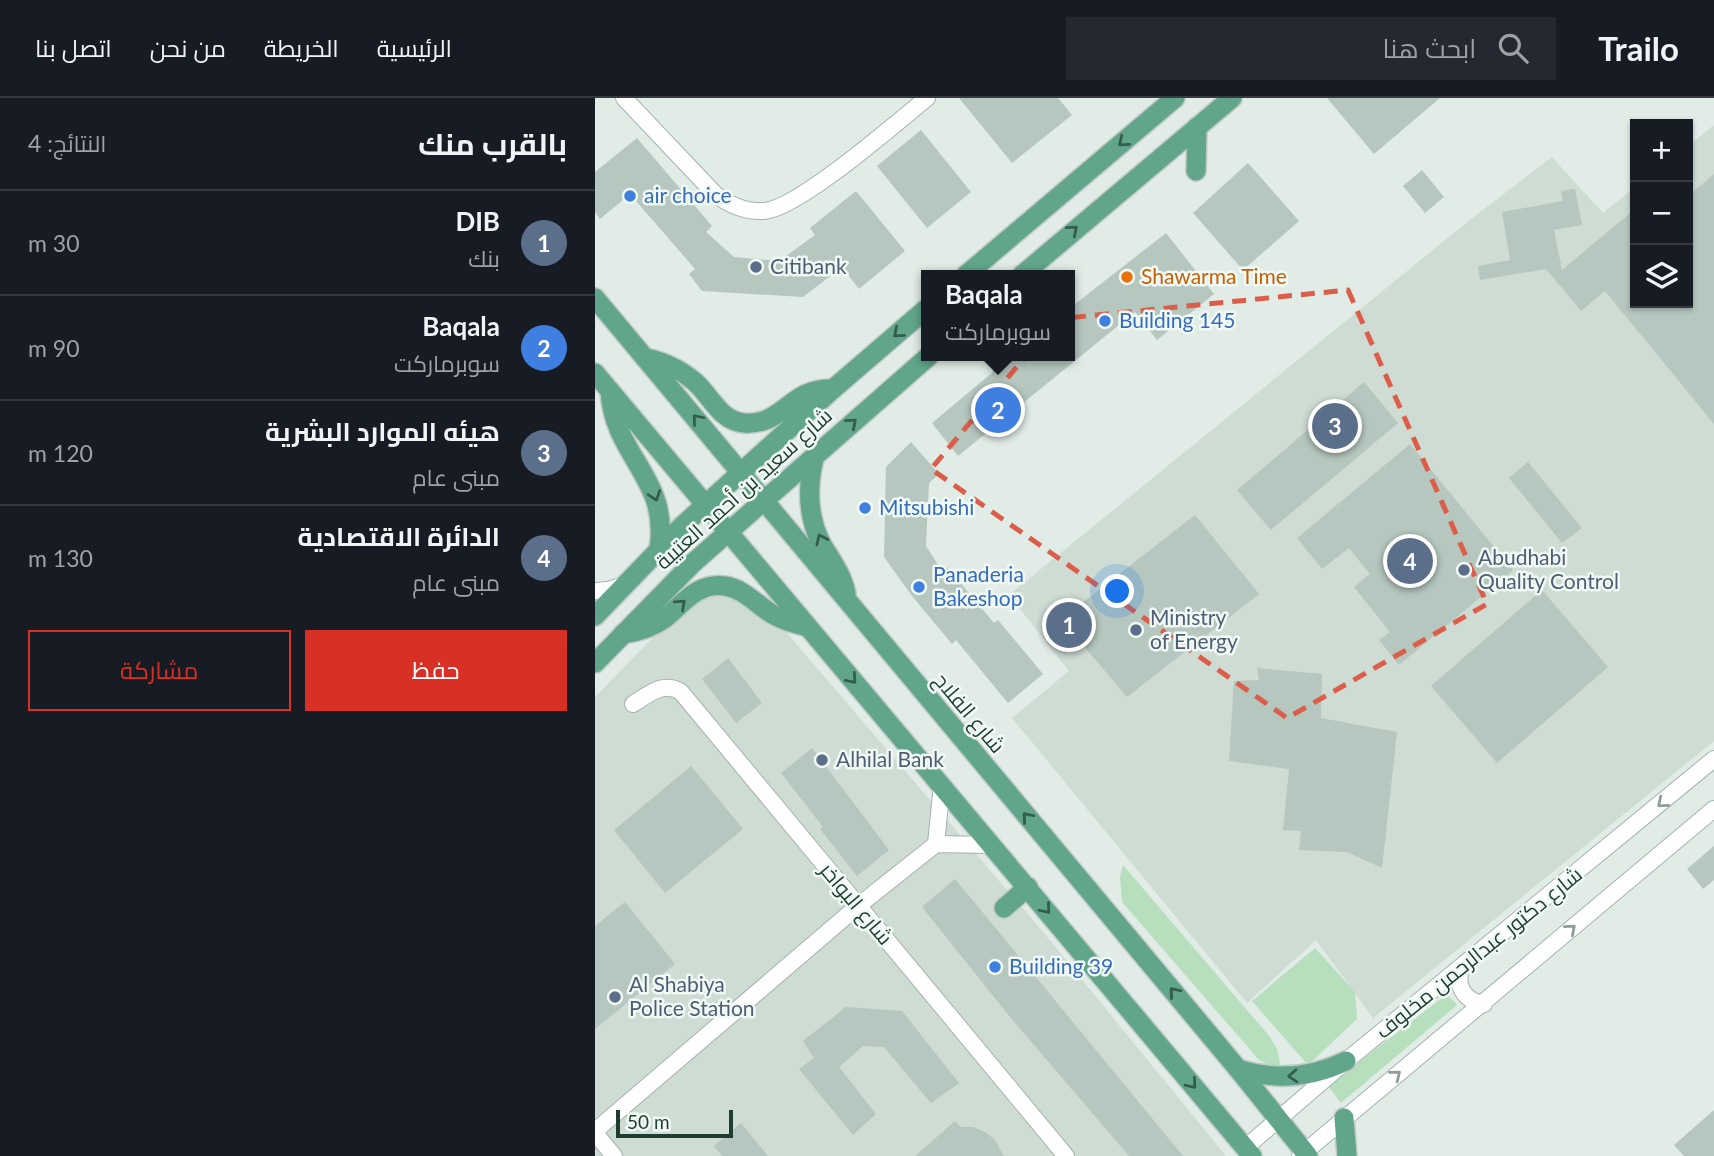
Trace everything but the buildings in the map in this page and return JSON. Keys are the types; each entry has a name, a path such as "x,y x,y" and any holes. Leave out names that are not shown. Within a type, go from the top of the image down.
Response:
{"main road":[{"path":"972,270 1175,98"},
{"path":"1028,270 1232,98"},
{"path":"1196,171 1197,127"},
{"name":"شارع الفلاح","path":"595,298 1280,1119 1304,1155"},
{"name":"شارع سعيد بن أحمد العتيبة","path":"595,617 659,549 740,472 921,313"},
{"path":"646,358 678,370 697,384 724,415 742,423 772,418 807,392 833,389"},
{"name":"شارع سعيد بن أحمد العتيبة","path":"595,663 693,563 923,361"},
{"path":"595,373 1248,1152"},
{"path":"610,390 619,433 649,481 657,501 661,524 659,549"},
{"path":"815,455 809,488 811,514 821,542 840,574 847,601"},
{"path":"622,634 649,628 692,594 718,586 734,588 771,613 808,627"},
{"path":"1004,908 1028,887"},
{"path":"1238,1069 1289,1077 1319,1072 1346,1061"},
{"path":"1343,1118 1347,1156"}],"street":[{"path":"624,98 725,202 743,210 766,211 789,204 814,188 927,98"},
{"path":"595,591 625,585"},
{"name":"شارع البواخر","path":"633,704 662,687 675,688 681,692 1066,1156"},
{"name":"شارع دكتور عبدالرحمن مخلوف","path":"1248,1152 1280,1119 1346,1061 1714,760"},
{"path":"936,844 942,784"},
{"name":"شارع دكتور عبدالرحمن مخلوف","path":"1304,1155 1343,1118 1484,1004 1622,884 1714,809"},
{"path":"614,1156 595,1132 858,906 936,844 993,845"},
{"path":"1465,963 1459,976 1461,989 1469,1000 1484,1004"}],"highlighted area":[{"path":"1348,290 1487,604 1287,718 931,469 1057,319"}],"shaded area":[{"path":"1714,125 1714,741 1373,1018 1316,940 1247,1003 1012,718 1069,671 1009,595 1471,219 1552,157 1603,213 1630,191 1630,308 1693,308 1693,142"},
{"path":"706,595 728,595 763,605 1044,933 1226,1156 595,1156 595,697 667,623"}],"green space":[{"path":"1123,865 1270,1037 1277,1049 1281,1068 1259,1060 1122,902 1120,877"},
{"path":"1315,948 1355,992 1357,1019 1308,1065 1252,1001"},
{"path":"1447,994 1457,1005 1341,1103 1328,1086"}],"place":[{"name":"air choice","path":"630,196"},
{"name":"Citibank","path":"756,267"},
{"name":"Shawarma Time","path":"1127,277"},
{"name":"Building 145","path":"1105,321"},
{"name":"Baqala","path":"998,410"},
{"name":"هيئه الموارد البشرية","path":"1335,426"},
{"name":"Mitsubishi","path":"865,508"},
{"name":"الدائرة الاقتصادية","path":"1410,561"},
{"name":"Abudhabi Quality Control","path":"1464,570"},
{"name":"Panaderia Bakeshop","path":"919,587"},
{"name":"DIB","path":"1069,625"},
{"name":"Ministry of Energy","path":"1136,630"},
{"name":"Alhilal Bank","path":"822,760"},
{"name":"Building 39","path":"995,967"},
{"name":"Al Shabiya Police Station","path":"615,997"}]}
